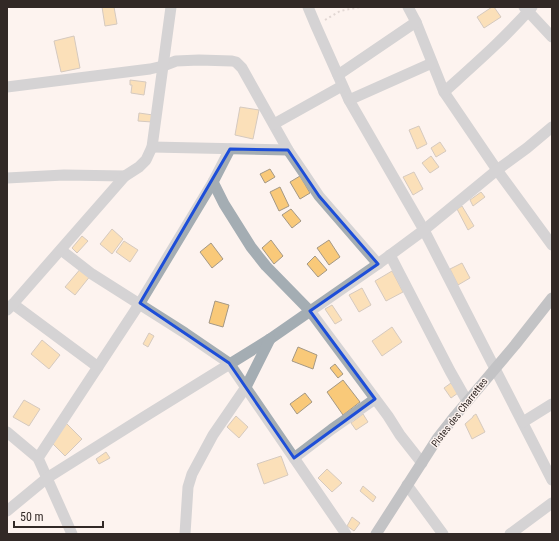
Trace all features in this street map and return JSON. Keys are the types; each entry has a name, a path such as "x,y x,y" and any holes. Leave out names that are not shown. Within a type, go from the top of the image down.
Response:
{"main road":[{"name":"Pistes des Charrettes","path":"376,534 438,439 467,401 515,345 552,298"}],"street":[{"path":"98,367 10,307 125,176 139,167 146,160 152,147 171,7"},
{"path":"308,7 349,100 424,230 552,480"},
{"path":"408,7 416,22 444,92 497,170 552,245"},
{"path":"444,92 490,50 528,8 552,37"},
{"path":"338,75 416,22"},
{"path":"7,88 150,69 176,61 226,60 236,62 242,68 288,150 319,196 378,264"},
{"path":"349,100 432,63"},
{"path":"274,124 342,86"},
{"path":"7,511 47,478 270,338 378,264 424,230 552,127"},
{"path":"152,147 288,150"},
{"path":"38,458 140,303 213,182 230,149"},
{"path":"7,178 64,175 125,176"},
{"path":"213,182 224,204 251,247 266,266 310,311 422,463"},
{"path":"61,250 92,274 185,332 229,363 346,534"},
{"path":"390,255 467,401"},
{"path":"185,534 188,487 192,474 213,435 246,387 270,338"},
{"path":"294,458 375,399"},
{"path":"523,422 552,404"},
{"path":"7,432 38,458 72,534"},
{"path":"407,485 443,534"},
{"path":"510,534 552,503"}],"path":[{"path":"316,26 340,11 360,7"}],"highlighted area":[{"path":"230,149 288,150 319,196 378,264 310,311 375,399 294,458 229,363 140,303"}],"building":[{"path":"102,7 114,7 117,24 105,26"},
{"path":"494,7 501,17 484,28 477,17"},
{"path":"74,36 80,68 61,72 54,41"},
{"path":"130,80 146,82 144,95 131,93 132,85 130,85"},
{"path":"240,107 259,110 253,139 235,135"},
{"path":"139,113 153,115 152,122 138,121"},
{"path":"419,126 427,144 417,149 409,130"},
{"path":"440,142 446,151 436,157 431,148"},
{"path":"431,156 439,167 430,173 422,163"},
{"path":"270,169 275,177 265,183 260,174"},
{"path":"414,172 423,189 413,195 403,177"},
{"path":"300,176 310,193 300,199 290,182"},
{"path":"280,187 289,206 279,211 270,192"},
{"path":"481,192 485,197 473,206 470,200"},
{"path":"462,206 474,226 468,230 457,209"},
{"path":"291,209 301,221 292,228 282,215"},
{"path":"112,229 123,239 112,254 100,244"},
{"path":"82,236 88,241 77,253 72,248"},
{"path":"271,240 283,256 274,264 262,248"},
{"path":"329,240 340,257 329,265 317,248"},
{"path":"124,241 138,250 130,262 116,252"},
{"path":"211,243 223,259 212,268 200,252"},
{"path":"315,256 327,270 318,277 307,264"},
{"path":"462,263 470,278 458,285 450,269"},
{"path":"82,267 91,275 75,295 65,287"},
{"path":"392,271 403,292 386,301 375,281"},
{"path":"362,288 371,305 359,312 349,295"},
{"path":"215,301 229,305 223,327 209,323"},
{"path":"332,305 342,320 335,324 325,309"},
{"path":"392,327 402,342 382,356 372,341"},
{"path":"149,333 154,336 148,347 143,344"},
{"path":"42,340 60,355 49,369 31,354"},
{"path":"298,347 317,355 313,369 292,361"},
{"path":"335,364 343,374 338,378 330,368"},
{"path":"343,380 360,402 343,415 327,392"},
{"path":"451,383 458,393 451,398 444,388"},
{"path":"305,393 312,402 297,414 290,404"},
{"path":"24,400 40,409 29,426 13,417"},
{"path":"363,414 368,422 356,430 351,423"},
{"path":"476,414 485,432 472,439 465,424"},
{"path":"236,416 248,427 239,438 227,427"},
{"path":"66,423 82,439 65,456 51,442"},
{"path":"106,452 110,458 99,464 96,459"},
{"path":"281,456 288,475 264,484 257,464"},
{"path":"327,469 342,483 332,492 318,478"},
{"path":"363,486 376,497 373,502 360,491"},
{"path":"352,517 360,523 354,531 347,526"}]}
